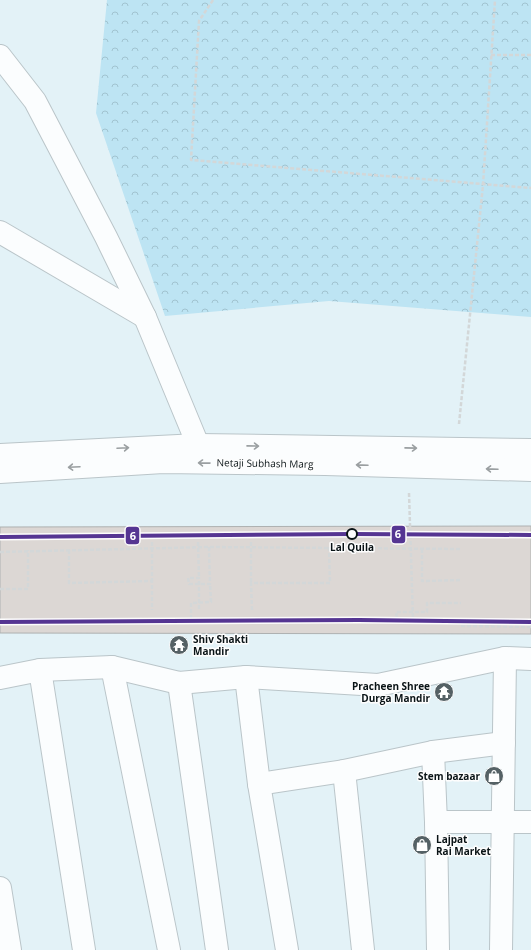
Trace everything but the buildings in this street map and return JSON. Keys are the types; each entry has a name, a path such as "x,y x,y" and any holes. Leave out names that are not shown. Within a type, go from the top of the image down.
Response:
{"street":[{"path":"0,56 35,100 106,237 145,317 198,445"},
{"path":"0,232 145,317"},
{"name":"Netaji Subhash Marg","path":"0,455 198,445 531,450"},
{"name":"Netaji Subhash Marg","path":"0,472 163,462 325,464 531,470"},
{"path":"501,950 505,658"},
{"path":"0,678 40,670 112,667 179,683 246,677 378,685 505,658 531,659"},
{"path":"112,667 169,950"},
{"path":"40,670 84,950"},
{"path":"246,677 259,784 287,950"},
{"path":"179,683 217,950"},
{"path":"259,784 344,771 433,752 504,743"},
{"path":"433,752 436,822 438,950"},
{"path":"344,771 363,950"},
{"path":"436,822 531,822"},
{"path":"0,888 10,950"}],"path":[{"path":"213,0 199,21 191,160 531,188"},
{"path":"457,449 483,185 495,0"},
{"path":"491,55 531,55"},
{"path":"408,466 412,612 413,619 396,619 396,612 404,612 412,612 427,612 427,603 461,603"},
{"path":"152,542 152,610"},
{"path":"198,542 199,610"},
{"path":"251,542 252,610"},
{"path":"191,618 191,603 211,602 209,548"},
{"path":"0,552 28,550 209,548 461,549"},
{"path":"251,583 330,583 329,548"},
{"path":"422,549 422,581 461,580"},
{"path":"0,589 28,589 28,550"},
{"path":"69,550 69,583 152,581"},
{"path":"199,578 188,578 189,584 210,584"},
{"path":"461,626 531,627"}],"green space":[{"path":"107,0 531,0 531,317 329,301 165,316 96,113"}],"transit line":[{"name":"6","path":"0,537 353,534 531,535"},
{"name":"6","path":"0,622 359,620 531,622"}],"place":[{"name":"Lal Quila","path":"352,534"},
{"name":"Shiv Shakti Mandir","path":"179,645"},
{"name":"Pracheen Shree Durga Mandir","path":"444,692"},
{"name":"Stem bazaar","path":"494,776"},
{"name":"Lajpat Rai Market","path":"422,845"}]}
